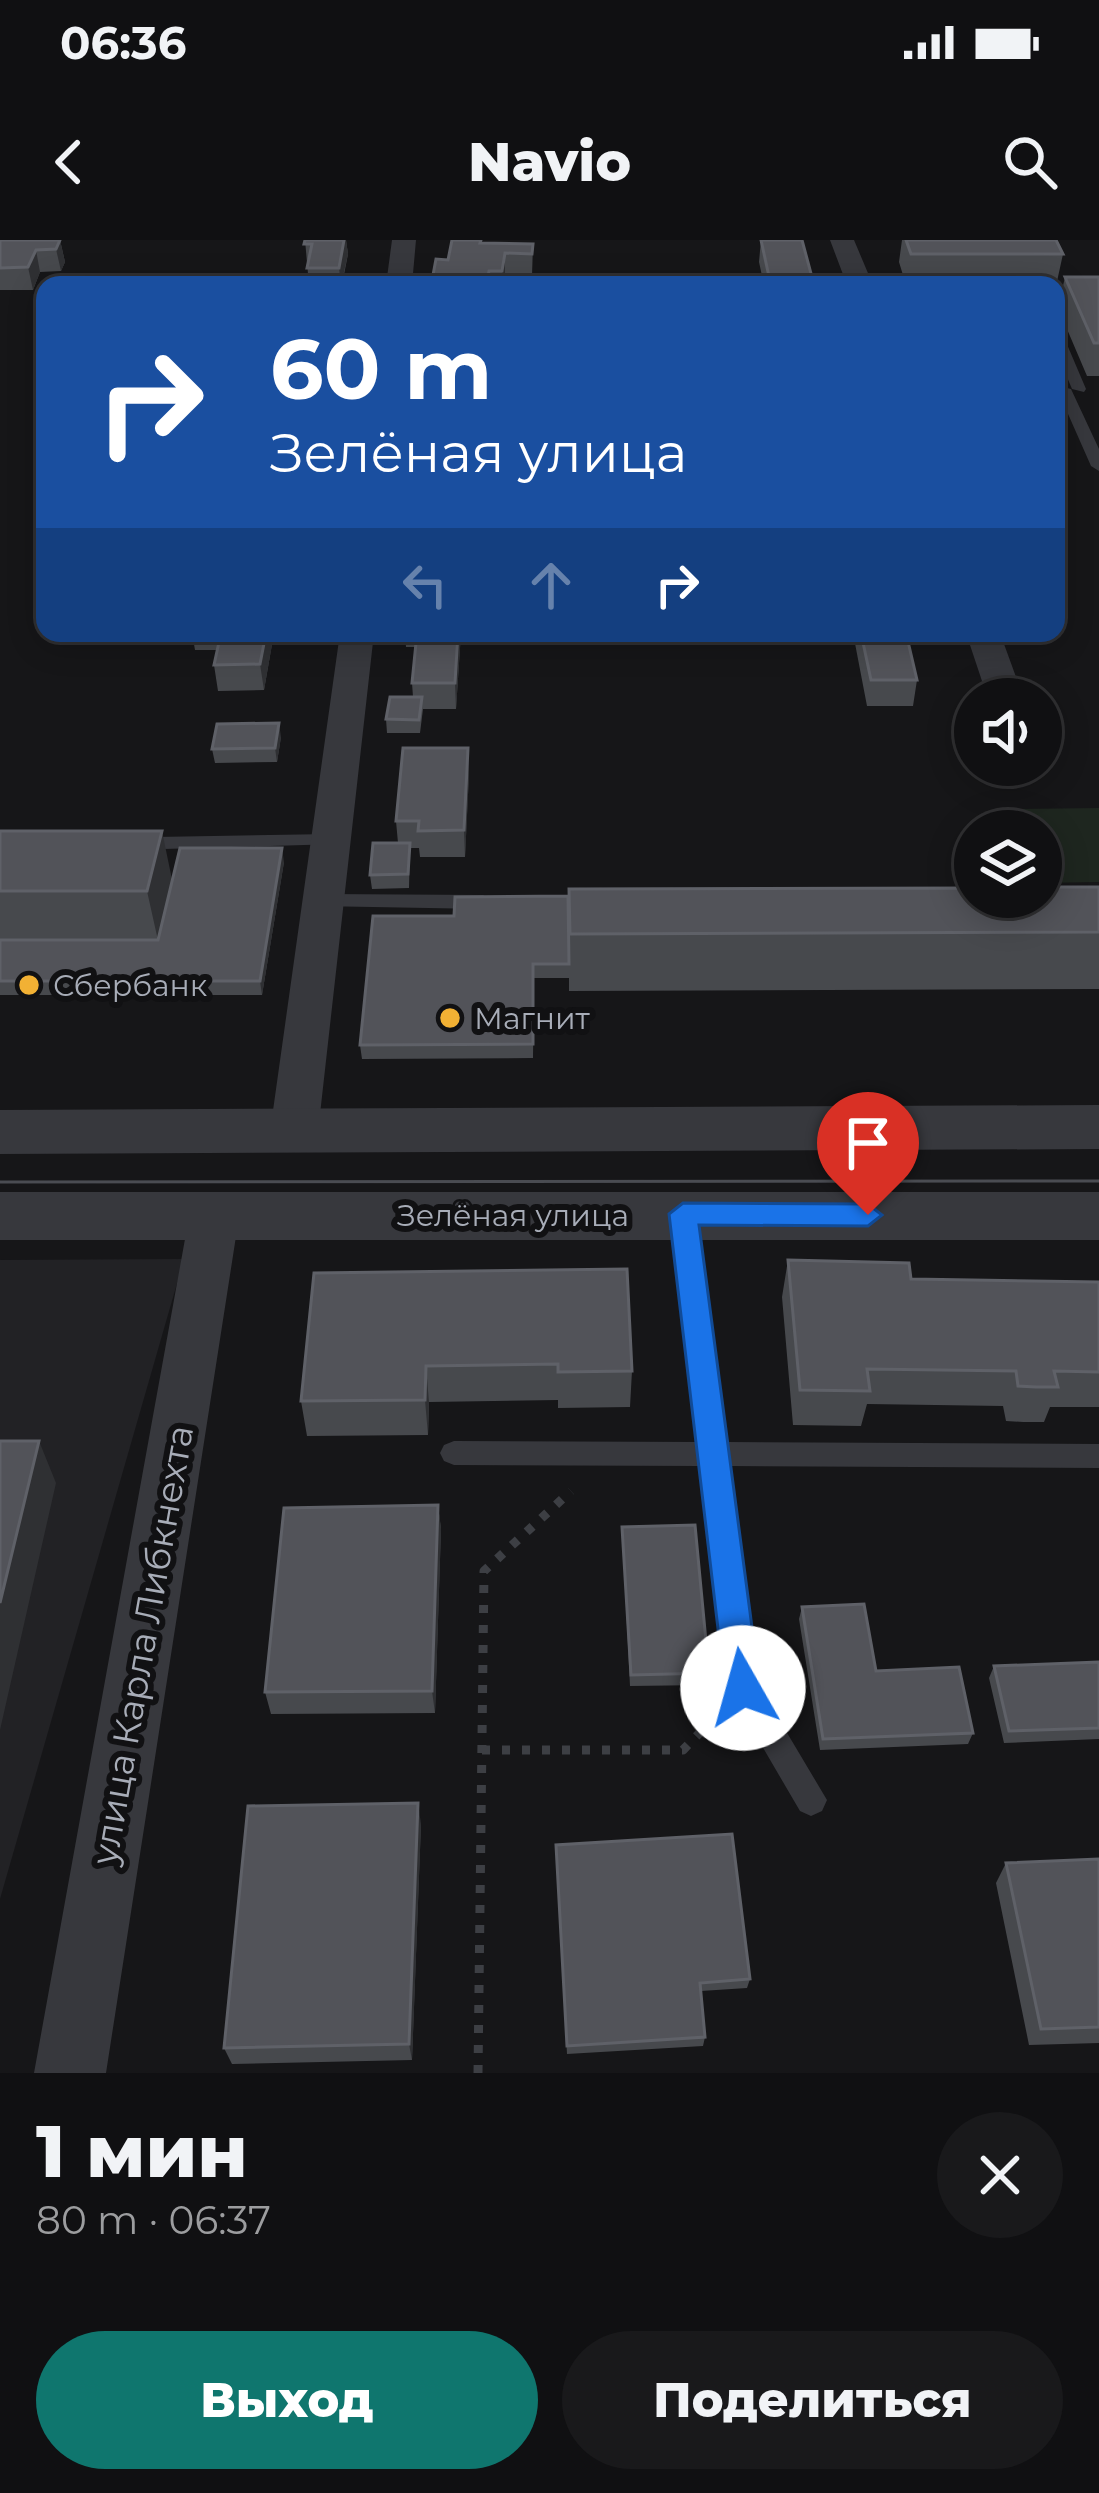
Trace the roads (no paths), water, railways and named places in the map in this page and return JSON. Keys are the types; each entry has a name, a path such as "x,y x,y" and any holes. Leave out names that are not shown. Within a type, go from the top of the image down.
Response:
{"street":[{"path":"400,276 404,240"},
{"path":"842,240 856,276"},
{"path":"294,1132 356,642"},
{"path":"985,642 998,678"},
{"path":"0,1132 1099,1127"},
{"name":"Зелёная улица","path":"0,1216 1099,1216"},
{"name":"улица Карла Либкнехта","path":"70,2073 214,1217"}],"lane":[{"path":"1099,389 1066,389 1099,466"},
{"path":"109,855 152,855 155,843 332,840"},
{"path":"324,901 503,902"},
{"path":"683,1214 743,1688 811,1800"},
{"path":"454,1453 1099,1456"}],"tram line":[{"path":"0,1182 1099,1181"}],"place":[{"name":"Сбербанк","path":"29,985"},
{"name":"Магнит","path":"450,1018"}]}
